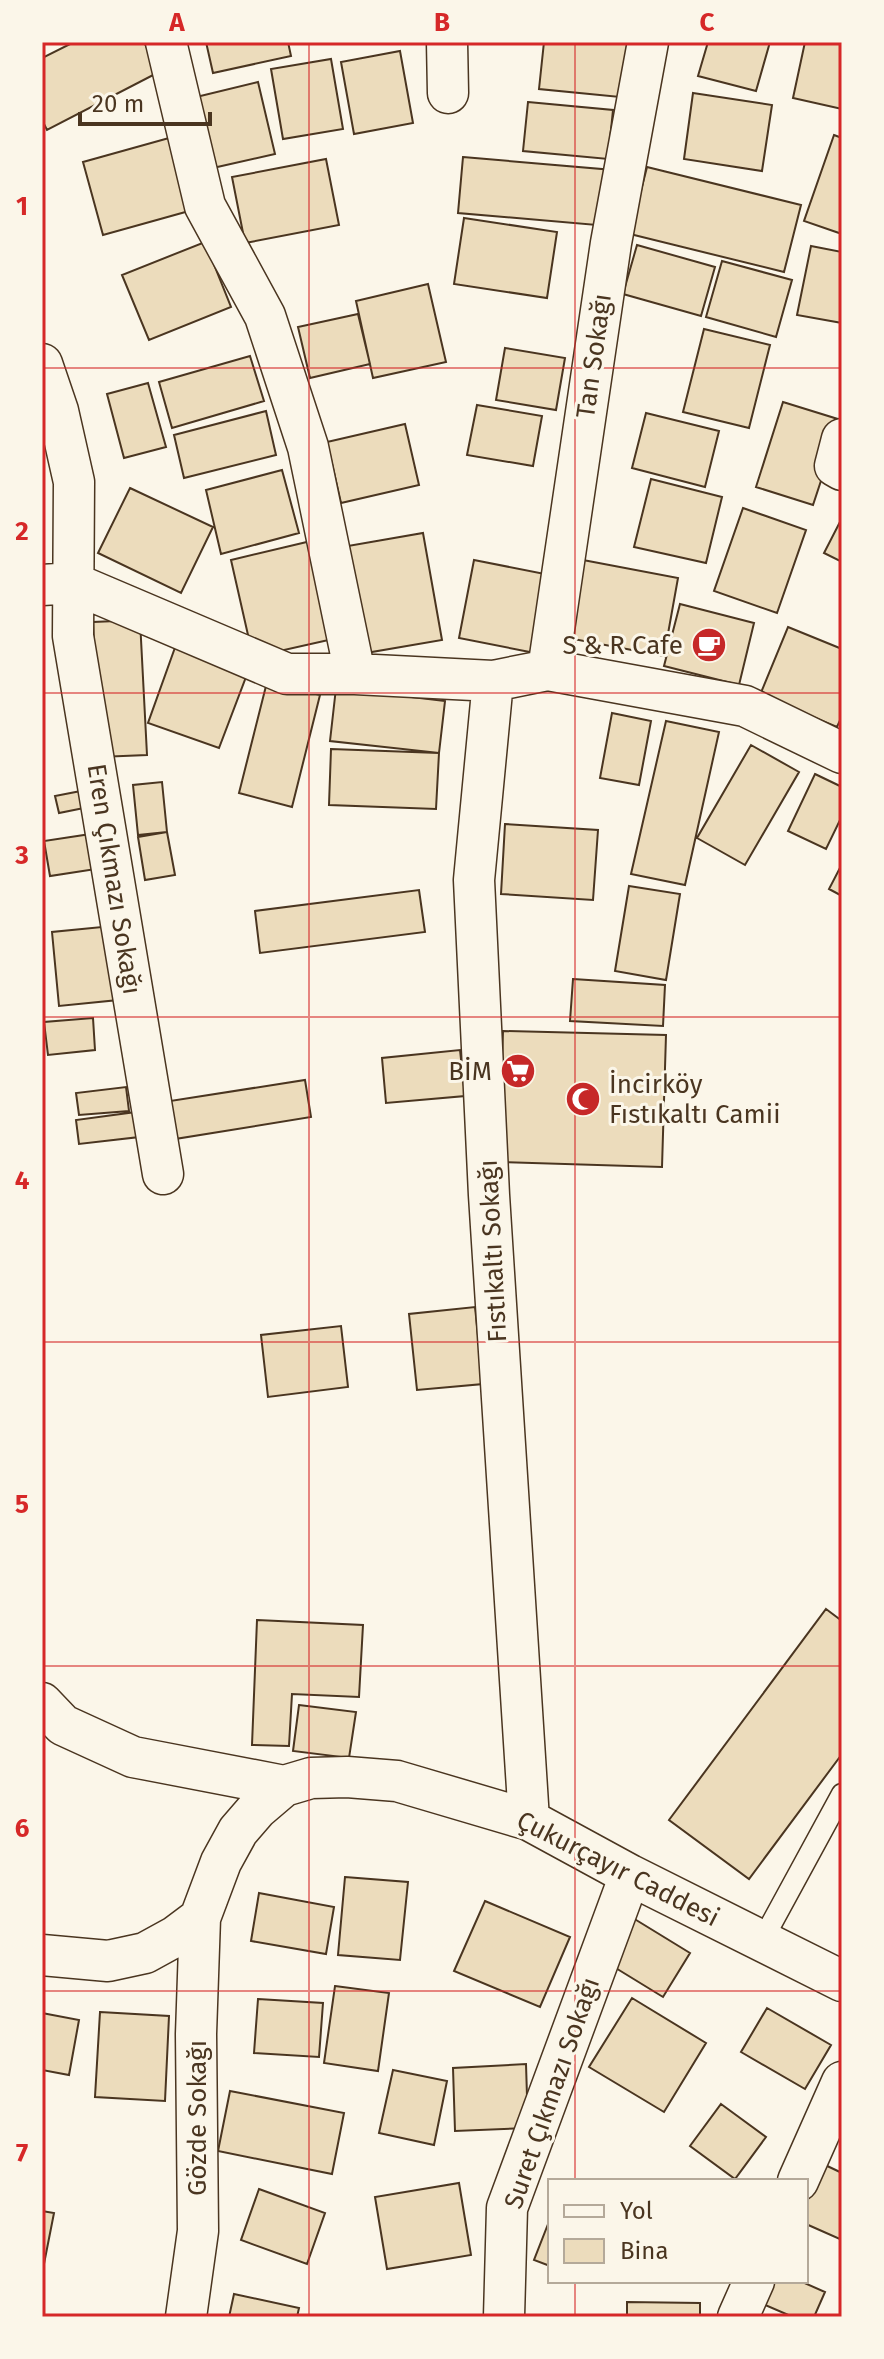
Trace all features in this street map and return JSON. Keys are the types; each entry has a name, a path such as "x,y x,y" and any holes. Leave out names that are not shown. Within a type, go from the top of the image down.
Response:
{"street":[{"path":"166,42 205,206 265,316 308,447 355,674"},
{"path":"447,42 448,93"},
{"name":"Tan Sokağı","path":"548,670 611,243 648,42"},
{"name":"Eren Çıkmazı Sokağı","path":"42,364 58,411 74,482 57,584 73,636 163,1174"},
{"path":"57,584 287,674 493,681 548,670 745,706 842,753"},
{"name":"Fıstıkaltı Sokağı","path":"493,681 474,880 489,1195 529,1820"},
{"path":"42,1703 63,1725 133,1757 284,1786"},
{"name":"Çukurçayır Caddesi","path":"284,1786 311,1778 397,1781 529,1820 630,1875 842,1981"},
{"path":"42,1955 108,1961 145,1953 176,1936 200,1918 221,1862 238,1831 257,1809 284,1786"},
{"name":"Suret Çıkmazı Sokağı","path":"504,2317 507,2208 630,1875"},
{"name":"Gözde Sokağı","path":"186,2317 198,2231 196,2034 200,1918"},
{"path":"799,2179 842,2082"},
{"path":"738,2317 753,2283"}],"lane":[{"path":"762,1941 842,1794"}],"building":[{"path":"74,42 144,42 159,72 47,130 42,120 42,58"},
{"path":"206,42 288,42 291,56 213,73"},
{"path":"544,42 636,42 630,98 539,89"},
{"path":"708,42 770,42 756,91 698,76"},
{"path":"805,42 842,42 842,109 793,98"},
{"path":"400,51 413,123 354,134 341,62"},
{"path":"331,59 343,129 283,139 271,69"},
{"path":"258,82 275,154 204,170 188,99"},
{"path":"693,93 772,105 762,171 684,159"},
{"path":"528,102 613,110 608,159 523,151"},
{"path":"834,135 842,138 842,234 804,221"},
{"path":"169,138 189,211 103,235 83,162"},
{"path":"463,157 613,170 608,226 458,213"},
{"path":"326,159 339,225 245,243 232,177"},
{"path":"647,167 801,205 784,272 630,234"},
{"path":"464,218 557,232 547,298 454,284"},
{"path":"205,242 231,307 149,340 122,275"},
{"path":"637,245 715,267 701,316 623,294"},
{"path":"811,246 842,252 842,323 797,315"},
{"path":"722,261 792,280 776,337 706,317"},
{"path":"428,284 446,362 373,378 356,301"},
{"path":"358,314 370,364 310,378 298,327"},
{"path":"704,329 770,345 749,428 683,412"},
{"path":"505,348 565,358 556,410 496,400"},
{"path":"250,356 264,401 172,428 159,382"},
{"path":"148,383 166,447 124,458 107,394"},
{"path":"783,402 841,420 813,505 756,487"},
{"path":"477,405 542,416 533,466 467,455"},
{"path":"266,411 276,455 184,478 174,435"},
{"path":"646,413 719,431 705,487 632,468"},
{"path":"405,424 419,485 341,503 327,442"},
{"path":"282,470 299,533 221,554 206,490"},
{"path":"651,479 722,497 706,563 634,547"},
{"path":"130,488 213,527 181,593 98,553"},
{"path":"743,508 806,530 777,613 714,591"},
{"path":"842,518 842,562 824,553"},
{"path":"423,533 442,640 360,654 342,547"},
{"path":"311,541 333,639 253,657 231,560"},
{"path":"474,560 555,576 540,654 459,638"},
{"path":"583,560 678,578 664,656 568,638"},
{"path":"680,604 754,623 739,685 664,666"},
{"path":"140,620 147,755 99,757 93,622"},
{"path":"788,627 842,649 842,716 837,727 760,695"},
{"path":"177,642 249,669 219,748 148,723"},
{"path":"267,682 320,695 292,807 239,793"},
{"path":"336,688 445,701 439,753 330,741"},
{"path":"612,713 651,721 639,785 600,778"},
{"path":"666,721 719,732 685,885 631,874"},
{"path":"751,745 799,772 745,865 697,838"},
{"path":"331,749 439,753 436,809 329,805"},
{"path":"815,774 842,787 842,816 826,849 788,831"},
{"path":"162,782 167,832 138,835 133,785"},
{"path":"86,790 89,807 59,813 55,796"},
{"path":"505,824 598,830 593,900 501,894"},
{"path":"104,832 109,867 50,876 44,841"},
{"path":"167,832 175,875 145,880 138,837"},
{"path":"842,864 842,896 829,889"},
{"path":"629,886 680,894 666,980 615,971"},
{"path":"419,890 425,932 260,953 255,911"},
{"path":"112,926 118,1000 59,1006 52,932"},
{"path":"573,979 665,985 663,1026 570,1021"},
{"path":"93,1018 95,1050 48,1055 44,1022"},
{"name":"İncirköy Fıstıkaltı Camii","path":"503,1031 666,1035 662,1167 499,1162"},
{"path":"460,1050 465,1096 386,1103 382,1058"},
{"path":"305,1080 311,1117 175,1139 170,1101"},
{"path":"126,1087 129,1111 79,1115 76,1093"},
{"path":"136,1112 139,1137 79,1144 76,1120"},
{"path":"475,1307 483,1384 417,1390 409,1314"},
{"path":"341,1326 348,1387 268,1397 261,1335"},
{"path":"826,1609 842,1621 842,1754 749,1879 669,1820"},
{"path":"257,1620 363,1625 359,1697 292,1694 289,1746 252,1745"},
{"path":"299,1705 356,1712 349,1758 293,1751"},
{"path":"345,1877 408,1882 400,1960 338,1955"},
{"path":"259,1893 334,1907 326,1954 251,1941"},
{"path":"485,1901 570,1937 540,2007 454,1971"},
{"path":"628,1915 690,1953 663,1997 601,1959"},
{"path":"335,1986 389,1993 378,2071 324,2063"},
{"path":"632,1998 706,2043 664,2112 589,2067"},
{"path":"258,1999 323,2003 319,2057 254,2053"},
{"path":"767,2008 831,2045 805,2089 741,2052"},
{"path":"100,2012 169,2016 165,2101 95,2097"},
{"path":"42,2013 79,2020 69,2075 42,2070"},
{"path":"526,2064 528,2128 455,2131 453,2068"},
{"path":"393,2070 447,2081 434,2145 379,2133"},
{"path":"230,2091 344,2113 332,2174 218,2151"},
{"path":"721,2104 766,2137 735,2179 690,2146"},
{"path":"823,2164 842,2173 842,2240 808,2225 808,2198"},
{"path":"459,2183 471,2255 387,2269 375,2197"},
{"path":"259,2189 325,2213 307,2264 241,2240"},
{"path":"42,2211 54,2213 42,2274"},
{"path":"548,2224 548,2265 534,2260"},
{"path":"763,2283 805,2283 825,2292 814,2317 793,2317 756,2301"},
{"path":"234,2294 299,2308 297,2317 229,2317"},
{"path":"627,2302 700,2303 700,2317 627,2317"}],"place":[{"name":"S & R Cafe","path":"709,645"},
{"name":"BİM","path":"518,1071"},
{"name":"İncirköy Fıstıkaltı Camii","path":"583,1099"}]}
